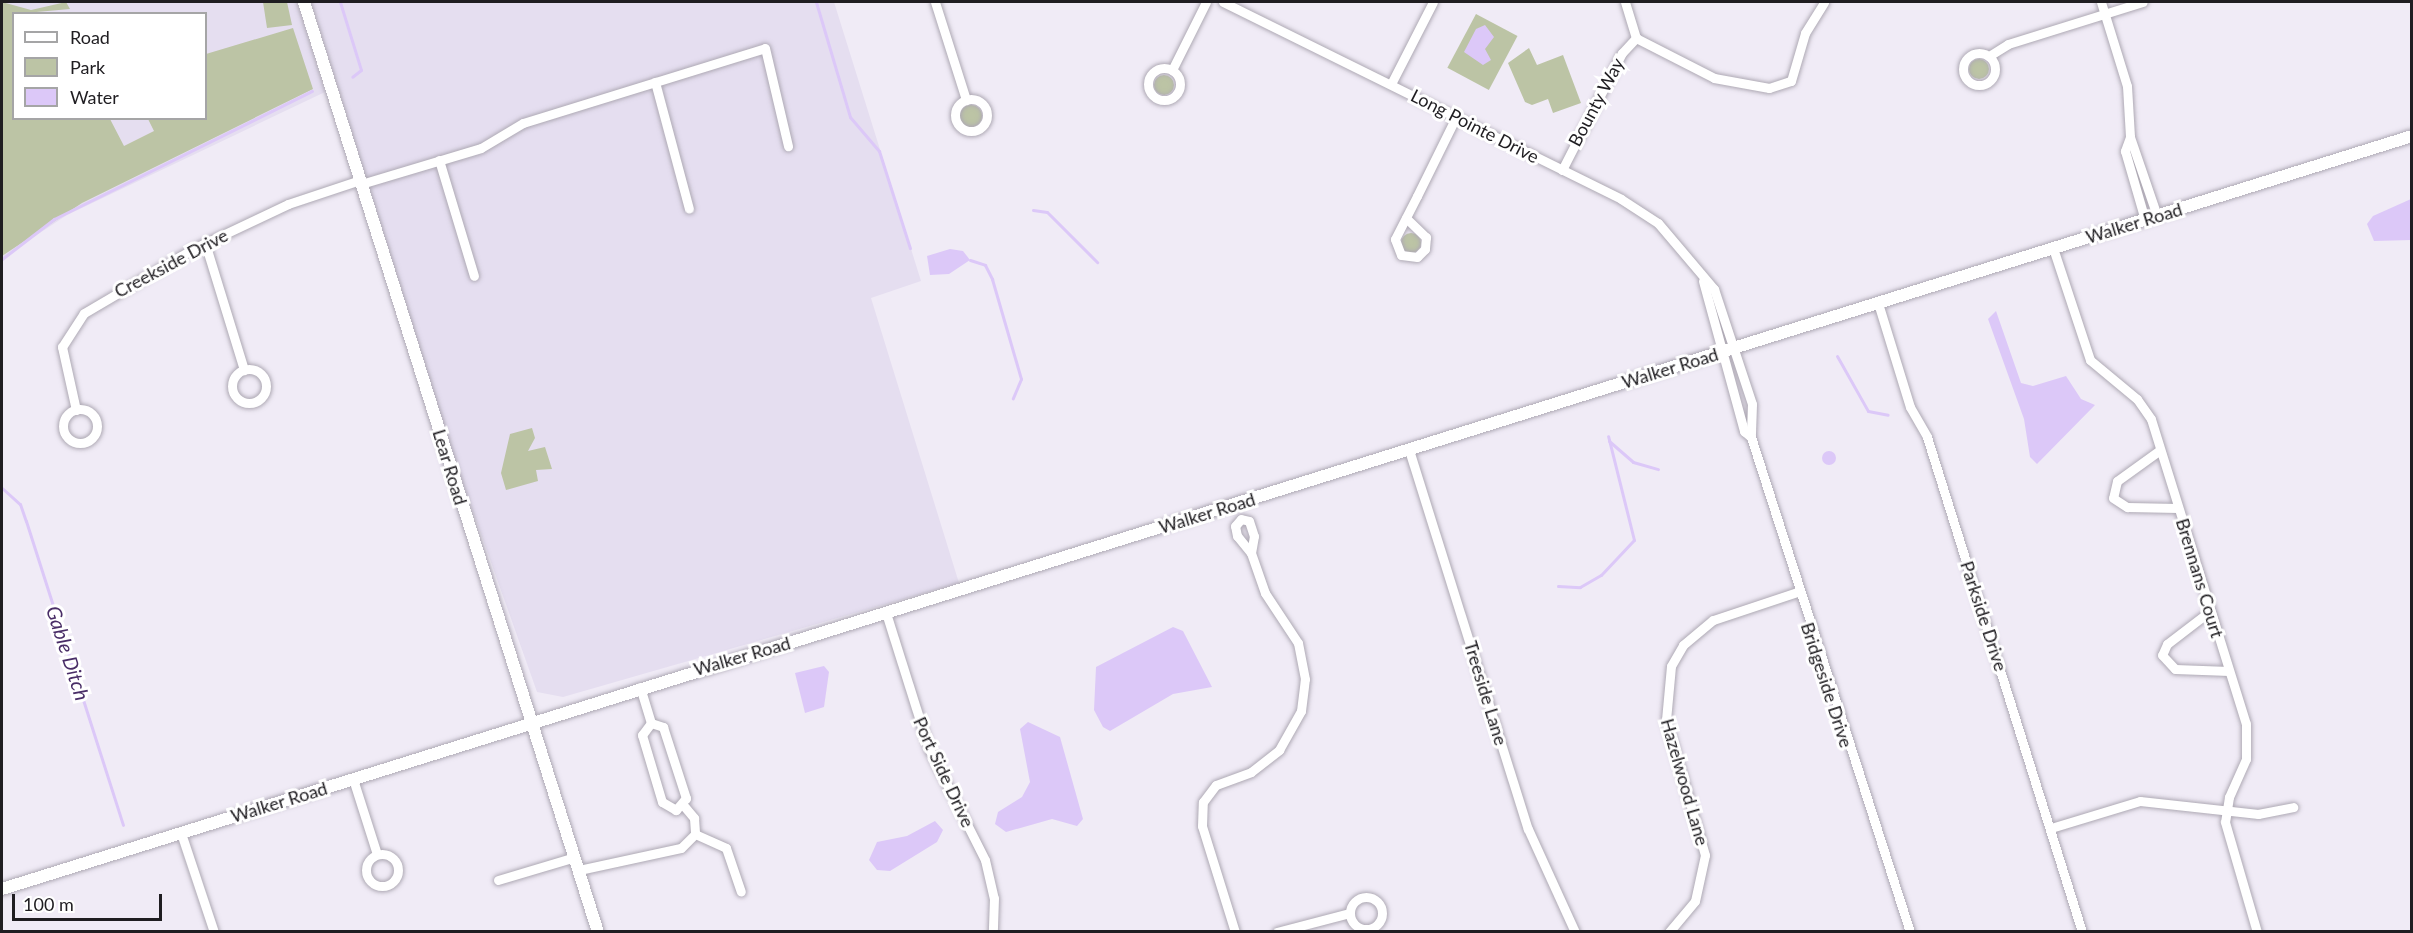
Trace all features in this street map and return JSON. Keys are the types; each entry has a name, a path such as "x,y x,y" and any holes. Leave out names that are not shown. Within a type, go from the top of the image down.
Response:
{"street":[{"name":"Lear Road","path":"304,2 598,932"},
{"path":"935,2 966,100"},
{"path":"1172,70 1206,2"},
{"name":"Long Pointe Drive","path":"1223,2 1562,170 1658,223 1684,250 1703,280 1721,352"},
{"path":"1391,84 1433,2"},
{"name":"Bounty Way","path":"1623,2 1636,38 1714,78 1769,88 1791,81 1805,33 1824,2"},
{"path":"2101,2 2127,86 2130,136 2125,151 2151,218"},
{"path":"1989,56 2008,44 2144,2"},
{"name":"Bounty Way","path":"1562,170 1622,53 1636,38"},
{"name":"Creekside Drive","path":"76,410 61,356 70,326 130,282 288,204 481,148 523,123 765,48 788,146"},
{"path":"655,82 689,209"},
{"path":"1406,218 1456,117"},
{"path":"2130,136 2138,147 2151,218"},
{"name":"Walker Road","path":"2,889 640,687 886,613 2412,136"},
{"path":"439,160 474,276"},
{"path":"205,243 244,370"},
{"name":"Brennans Court","path":"2053,248 2090,360 2137,399 2160,450 2229,671 2248,745 2226,811 2227,833 2258,932"},
{"name":"Long Pointe Drive","path":"1703,280 1714,289 1733,348"},
{"name":"Parkside Drive","path":"1878,303 1910,406 1927,437 2082,932"},
{"name":"Bridgeside Drive","path":"1733,348 1754,412 1751,437 1797,592 1910,932"},
{"name":"Bridgeside Drive","path":"1721,352 1744,431 1751,437"},
{"name":"Treeside Lane","path":"1409,450 1528,829 1575,932"},
{"path":"2160,450 2117,481 2114,498 2127,507 2178,508"},
{"path":"1236,504 1241,519"},
{"path":"1235,932 1202,826 1203,802 1216,785 1251,772 1279,750 1301,711 1305,679 1298,643 1265,593 1251,553 1237,536 1235,526 1241,519"},
{"path":"1241,519 1249,522 1254,536 1251,553"},
{"name":"Hazelwood Lane","path":"1669,932 1695,901 1705,855 1666,720 1664,697 1671,666 1683,645 1713,620 1797,592"},
{"path":"2210,611 2167,644 2162,655 2175,669 2229,671"},
{"name":"Port Side Drive","path":"886,613 929,749 985,860 994,898 993,932"},
{"path":"640,687 651,723"},
{"path":"651,723 642,735 662,802 671,810 684,806"},
{"path":"579,870 681,848 695,834 694,818 684,806 663,727 651,723"},
{"path":"353,779 377,854"},
{"path":"2050,828 2140,801 2258,814 2293,807"},
{"path":"181,833 214,932"},
{"path":"695,834 726,848 741,892"},
{"path":"498,880 575,857"},
{"path":"1277,932 1350,913"}],"shaded area":[{"path":"2,2 297,2 325,92 67,215 2,258"},
{"path":"311,2 834,2 921,281 871,298 959,583 563,697 537,692 452,452"}],"green space":[{"path":"2,2 31,10 66,2 70,9 12,12 12,120 111,120 124,146 154,131 148,120 207,120 207,54 293,28 313,89 82,203 2,256"},
{"path":"263,2 287,2 292,25 267,28"},
{"path":"1476,14 1517,36 1489,90 1447,68"},
{"path":"1529,48 1537,65 1563,55 1581,103 1553,113 1548,99 1532,105 1525,102 1508,63"},
{"path":"1979,59 1986,62 1989,69 1986,76 1979,79 1972,76 1969,69 1972,62"},
{"path":"1164,75 1171,78 1174,85 1171,92 1164,95 1157,92 1154,85 1157,78"},
{"path":"971,105 979,108 982,116 979,124 971,127 963,124 960,116 963,108"},
{"path":"1411,233 1418,236 1421,243 1418,250 1411,253 1404,250 1401,243 1404,236"},
{"path":"532,428 535,438 528,451 545,447 552,469 536,470 538,481 506,490 501,473 510,434"}],"water":[{"path":"1485,25 1494,37 1485,49 1491,60 1483,65 1464,52 1476,29"},
{"path":"2411,199 2411,240 2374,241 2367,224 2373,216"},
{"path":"950,249 963,251 970,260 949,274 930,275 927,256"},
{"path":"1996,311 2021,383 2033,386 2066,376 2081,399 2095,405 2037,464 2030,457 2024,419 1988,319"},
{"path":"1829,451 1834,453 1836,458 1834,463 1829,465 1824,463 1822,458 1824,453"},
{"path":"1173,627 1183,631 1212,687 1173,694 1110,731 1103,727 1094,710 1096,667"},
{"path":"824,666 829,672 824,707 805,713 795,673"},
{"path":"1028,722 1060,737 1083,819 1077,826 1052,819 1006,832 995,824 998,812 1022,797 1030,782 1020,729"},
{"path":"935,821 943,830 937,842 890,871 877,870 869,860 877,842 907,836"}],"waterway":[{"path":"340,2 361,70 352,77"},
{"path":"816,2 850,117 879,151 910,248"},
{"path":"2,259 54,219 312,91"},
{"path":"1033,210 1047,212 1097,262"},
{"path":"970,260 985,265 992,279 1021,379 1013,398"},
{"path":"1837,356 1868,411 1888,415"},
{"path":"1558,586 1580,587 1601,575 1634,540 1608,436"},
{"path":"1609,441 1633,462 1658,469"},
{"name":"Gable Ditch","path":"2,488 20,504 123,825"}]}
